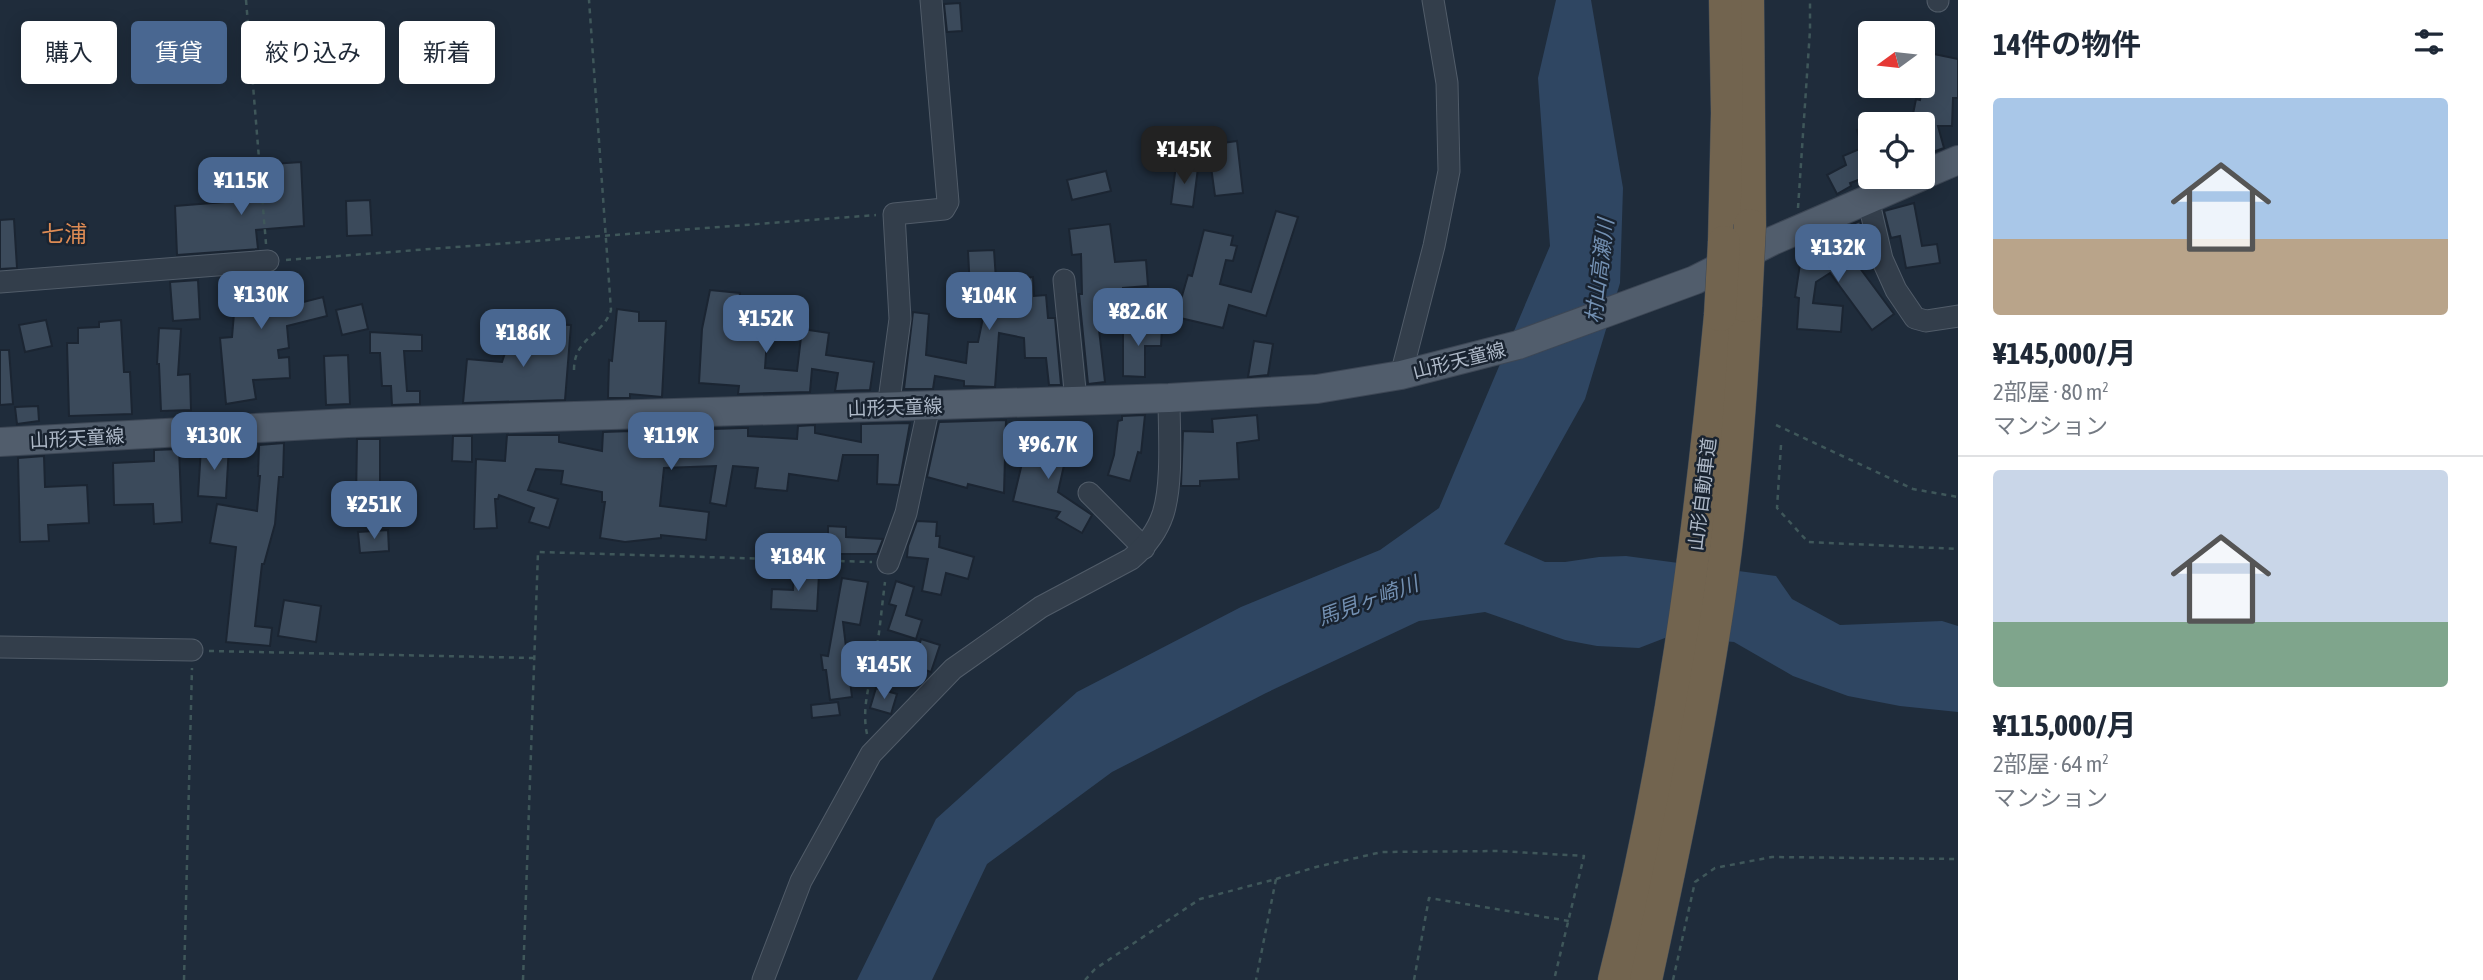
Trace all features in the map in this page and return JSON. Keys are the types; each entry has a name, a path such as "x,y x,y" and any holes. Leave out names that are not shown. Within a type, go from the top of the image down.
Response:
{"highway":[{"name":"山形自動車道","path":"1614,980 1689,778 1720,590 1740,418 1733,310 1724,242 1727,113 1725,0"},
{"name":"山形自動車道","path":"1646,980 1667,739 1687,610 1712,405 1750,225 1748,0"}],"main road":[{"name":"山形天童線","path":"1935,170 1958,160"},
{"name":"山形天童線","path":"0,442 348,423 888,408 1170,398 1317,389 1415,372 1518,345 1695,280 1772,241 1891,189"}],"street":[{"path":"888,408 900,319 894,214 944,209 948,202 931,0"},
{"path":"1415,372 1434,246 1449,171 1447,83 1433,0"},
{"path":"1868,199 1882,259 1896,290 1914,318 1955,323"},
{"path":"0,282 268,261"},
{"path":"1063,281 1076,400"},
{"path":"763,980 802,881 871,754 953,668 1041,607 1131,559 1144,548 1163,514 1167,486 1170,398"},
{"path":"887,563 906,513 929,406"},
{"path":"1089,494 1144,548"},
{"path":"0,647 192,650"}],"path":[{"path":"246,0 268,261 894,214"},
{"path":"573,370 574,355 589,336 607,322 611,310 589,0"},
{"path":"1796,232 1811,30 1810,0"},
{"path":"1776,425 1913,489 1958,497"},
{"path":"1781,445 1777,508 1808,542 1958,550"},
{"path":"523,980 538,552 887,563 876,651 867,692 865,723 871,754"},
{"path":"184,980 192,650 533,658"},
{"path":"1085,980 1105,961 1200,900 1315,867 1382,852 1499,851 1584,856 1555,980"},
{"path":"1673,980 1695,883 1715,868 1772,857 1958,859"},
{"path":"1255,980 1276,879"},
{"path":"1414,980 1429,898 1569,921"}],"water":[{"path":"1556,0 1591,0 1623,188 1620,283 1585,399 1504,544 1545,562 1626,556 1776,576 1792,599 1840,625 1942,621 1958,626 1958,712 1900,706 1848,696 1793,676 1734,642 1670,636 1639,648 1597,646 1565,640 1485,612 1419,621 1266,693 1112,772 987,864 932,980 857,980 936,819 1077,692 1241,607 1380,550 1439,508 1550,246 1538,78"}],"building":[{"path":"960,3 962,31 947,32 944,4"},
{"path":"1936,54 1958,59 1958,98 1953,98 1952,126 1938,126 1944,148 1935,151 1935,112 1913,112 1916,99 1936,98"},
{"path":"1237,141 1243,193 1215,196 1208,145"},
{"path":"1858,150 1858,180 1837,194 1827,175 1846,165 1843,156"},
{"path":"301,162 304,226 256,230 258,249 177,255 175,206 274,198 272,164"},
{"path":"1176,165 1198,168 1193,207 1171,204"},
{"path":"1106,171 1111,191 1072,200 1067,180"},
{"path":"370,200 372,235 347,236 346,201"},
{"path":"1914,203 1922,246 1937,244 1940,263 1906,268 1900,236 1891,238 1884,211"},
{"path":"1276,211 1298,217 1266,316 1229,305 1223,328 1176,317 1188,275 1192,276 1204,230 1233,236 1231,245 1237,246 1233,261 1226,260 1220,284 1251,292"},
{"path":"14,219 17,268 0,269 0,220"},
{"path":"1860,221 1866,247 1848,252 1894,314 1872,330 1830,273 1816,282 1813,303 1843,306 1841,332 1797,329 1799,298 1795,297 1800,264 1823,267 1808,243"},
{"path":"1110,224 1115,262 1146,260 1148,286 1123,288 1125,310 1097,312 1105,382 1088,384 1079,294 1082,294 1081,254 1072,255 1069,229"},
{"path":"994,250 996,280 1033,277 1034,296 1046,295 1048,318 1055,318 1061,385 1049,385 1046,358 1025,358 1024,338 999,333 995,387 964,386 964,381 935,376 933,389 904,389 913,312 929,314 926,355 966,363 968,342 978,342 989,289 970,290 968,251"},
{"path":"273,274 297,278 292,305 323,297 327,316 287,326 289,348 278,350 279,358 289,357 290,378 253,380 256,399 226,404 220,338 232,337 235,301 222,302 221,279"},
{"path":"198,280 200,319 173,321 170,282"},
{"path":"710,290 740,293 737,321 768,324 765,368 797,371 802,329 829,333 826,355 874,362 870,390 835,391 838,373 812,369 810,392 738,394 739,386 699,383 702,329"},
{"path":"362,304 368,329 342,335 336,310"},
{"path":"617,309 639,312 639,321 666,321 662,397 630,394 630,398 608,398 609,360 612,361"},
{"path":"46,320 52,346 25,352 19,325"},
{"path":"121,320 124,372 130,372 132,414 69,416 67,343 78,343 78,328 99,327 99,322"},
{"path":"515,323 547,334 548,324 571,325 565,400 463,403 467,359 502,362"},
{"path":"1123,326 1162,327 1161,346 1145,346 1145,377 1123,376"},
{"path":"159,328 181,329 178,375 190,374 191,410 161,411 157,364"},
{"path":"370,332 422,335 422,351 404,351 407,391 420,391 420,404 392,405 391,386 382,386 380,353 370,353"},
{"path":"1254,341 1273,344 1268,375 1248,377"},
{"path":"0,350 9,350 13,404 0,405"},
{"path":"348,355 350,404 326,405 324,356"},
{"path":"38,406 39,421 17,424 15,407"},
{"path":"1145,415 1141,453 1138,452 1130,481 1108,475 1114,455 1118,421 1122,420 1122,416"},
{"path":"1257,415 1259,440 1237,443 1239,479 1200,481 1200,486 1181,486 1183,431 1213,432 1212,419"},
{"path":"1006,420 1004,493 968,484 967,488 927,477 939,422"},
{"path":"910,423 899,485 877,484 878,455 843,455 838,481 789,474 787,491 755,488 758,468 733,466 726,506 710,503 716,466 664,468 660,506 709,512 706,540 661,535 661,538 625,542 600,538 605,502 602,502 602,492 561,484 563,471 536,469 528,490 558,499 549,528 529,522 534,508 499,495 498,499 495,499 497,528 474,529 476,459 505,461 507,435 559,435 559,442 602,451 603,432 632,431 680,435 679,430 748,428 748,436 797,439 798,426 815,425 815,433 861,442 861,424"},
{"path":"1029,434 1069,443 1058,492 1092,515 1082,533 1056,518 1060,512 1013,501"},
{"path":"453,436 472,436 472,462 452,461"},
{"path":"357,439 380,439 380,500 356,500"},
{"path":"284,443 283,477 279,477 275,524 262,564 255,626 272,628 270,646 226,642 236,547 210,543 217,504 257,511 259,445"},
{"path":"229,446 226,498 198,496 201,448"},
{"path":"179,449 182,522 154,524 153,504 114,505 113,463 154,461 154,450"},
{"path":"44,456 45,487 87,485 89,523 48,525 49,541 20,542 18,458"},
{"path":"917,521 937,522 936,536 940,536 939,547 974,557 968,579 946,573 941,595 922,591 928,559 907,557"},
{"path":"828,526 846,527 846,537 883,539 877,554 828,554"},
{"path":"388,530 389,551 360,553 358,532"},
{"path":"794,569 819,574 817,611 771,609 772,589 793,590"},
{"path":"842,578 868,582 860,625 843,622 852,697 830,700 821,655 828,656"},
{"path":"896,581 914,587 906,615 922,620 916,639 888,630 896,606 889,604"},
{"path":"284,600 321,606 316,642 278,636"},
{"path":"921,639 940,645 931,672 913,666"},
{"path":"876,688 897,694 891,714 870,708"},
{"path":"838,702 840,715 812,718 811,705"}],"district":[{"name":"七浦","path":"64,234"}],"water label":[{"name":"村山高瀬川","path":"1600,271"},
{"name":"馬見ヶ崎川","path":"1368,601"}]}
